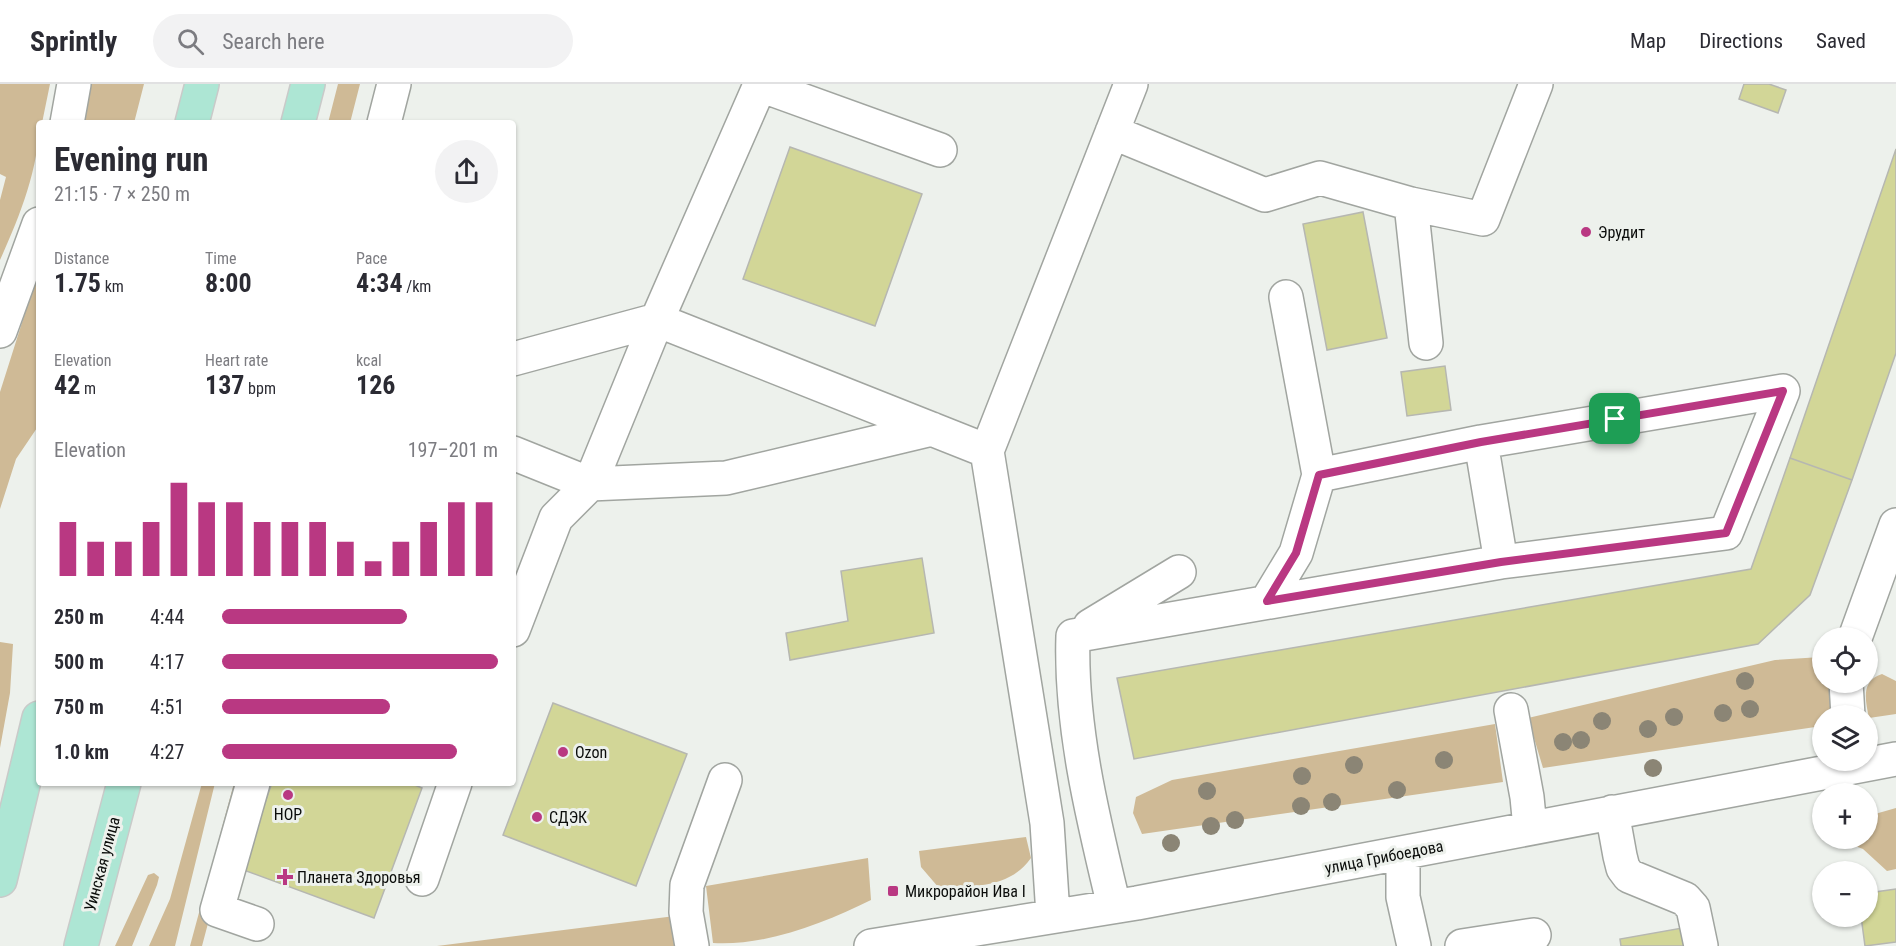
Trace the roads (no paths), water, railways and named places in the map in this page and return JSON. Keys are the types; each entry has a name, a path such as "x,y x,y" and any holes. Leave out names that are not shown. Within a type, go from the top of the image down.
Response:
{"main road":[{"path":"193,120 202,84"},
{"path":"299,120 308,84"},
{"path":"0,880 36,730"},
{"name":"Уинская улица","path":"81,946 123,786"}],"street":[{"path":"68,120 74,84"},
{"path":"385,120 394,84"},
{"path":"1053,915 1047,823 987,451 1131,84"},
{"path":"1112,132 1265,195 1320,178 1411,204 1482,219 1536,84"},
{"path":"516,622 556,518 590,484 657,320 760,85 940,150"},
{"path":"1411,204 1426,343"},
{"path":"0,331 36,232"},
{"path":"1267,601 1296,553 1319,475 1286,297"},
{"path":"516,358 657,320 987,451"},
{"path":"1073,636 1501,562 1726,533 1783,391 1481,442 1319,475"},
{"path":"516,454 590,484 726,478 932,429"},
{"path":"1481,442 1501,562"},
{"path":"1859,627 1896,525"},
{"path":"1073,636 1179,572"},
{"path":"1073,636 1073,690 1094,825 1114,906"},
{"path":"1511,711 1527,797 1530,828"},
{"name":"улица Грибоедова","path":"1878,761 1896,759"},
{"name":"улица Грибоедова","path":"871,946 1007,935 1053,915 1403,854 1821,771"},
{"path":"692,946 686,912 687,885 724,780"},
{"path":"252,786 217,910 257,924"},
{"path":"422,879 454,786"},
{"path":"1612,812 1623,868 1629,876 1685,899 1693,908 1701,946"},
{"path":"1403,854 1403,897 1414,946"},
{"path":"1462,946 1534,935"}],"place":[{"name":"Эрудит","path":"1586,232"},
{"name":"Ozon","path":"563,752"},
{"name":"HOP","path":"288,795"},
{"name":"СДЭК","path":"537,817"},
{"name":"Планета Здоровья","path":"285,877"},
{"name":"Микрорайон Ива I","path":"893,891"}]}
